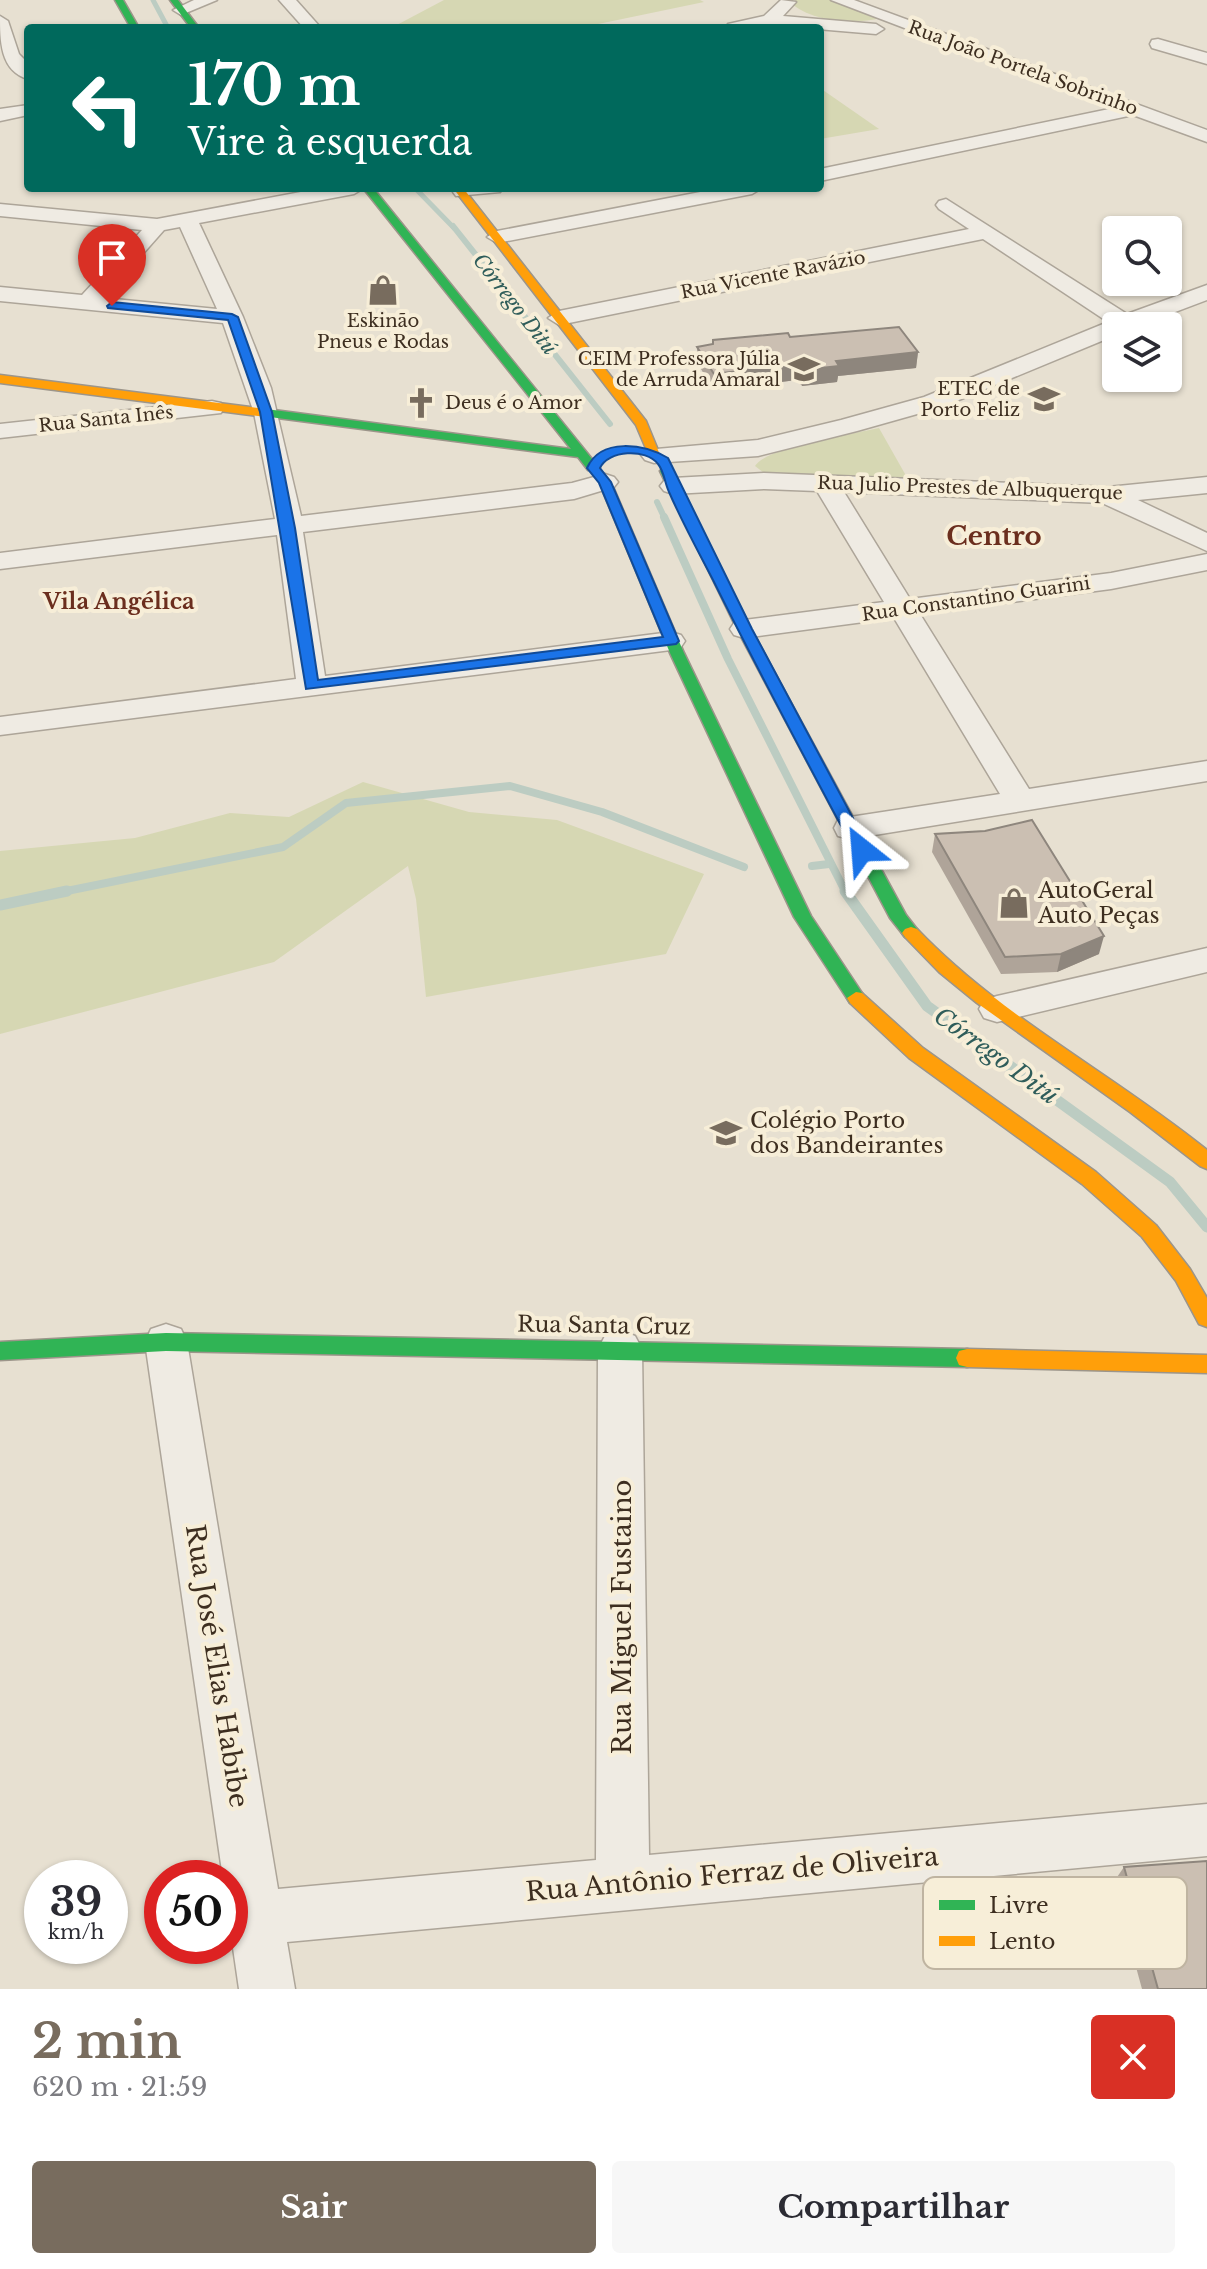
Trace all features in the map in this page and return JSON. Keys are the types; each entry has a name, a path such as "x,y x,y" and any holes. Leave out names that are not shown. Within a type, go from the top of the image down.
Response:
{"main road":[{"path":"119,0 133,24"},
{"path":"178,5 192,24"},
{"path":"371,192 602,473"},
{"path":"462,192 642,424 661,474 899,918 935,960 997,1009 1150,1114 1207,1161"},
{"path":"0,379 212,408 266,412 602,473"},
{"path":"626,450 661,474"},
{"path":"607,454 597,459 671,641 803,917 861,1006 916,1053 1089,1178 1149,1231 1183,1275 1207,1318"},
{"name":"Rua Santa Cruz","path":"0,1351 166,1342 620,1349 1207,1364"}],"street":[{"path":"178,5 209,0"},
{"path":"287,0 309,24"},
{"name":"Rua João Portela Sobrinho","path":"839,0 1207,136"},
{"path":"770,20 787,3 791,13 868,30"},
{"path":"752,24 770,20 832,23"},
{"path":"0,21 5,56 24,71"},
{"path":"824,40 902,24"},
{"path":"1158,44 1207,59"},
{"path":"824,174 1135,109"},
{"path":"0,115 24,111"},
{"path":"0,210 157,225 333,192"},
{"path":"497,237 731,192"},
{"path":"226,195 244,209"},
{"path":"946,205 1102,313"},
{"path":"187,219 232,317 266,412 288,528 312,685"},
{"path":"87,303 157,225"},
{"name":"Rua Vicente Ravázio","path":"559,318 987,232"},
{"path":"1154,312 1207,292"},
{"path":"0,294 232,317"},
{"path":"661,474 933,402 1102,332"},
{"name":"Rua Santa Inês","path":"0,431 212,408"},
{"path":"758,448 745,461 746,469 764,481"},
{"path":"0,561 574,491 602,473"},
{"name":"Rua Julio Prestes de Albuquerque","path":"661,474 1108,495 1175,491 1207,485"},
{"path":"826,484 1020,800"},
{"path":"1175,491 1207,528"},
{"path":"1108,495 1207,543"},
{"name":"Rua Constantino Guarini","path":"744,629 1111,581 1207,562"},
{"path":"0,726 671,641"},
{"path":"850,828 1207,771"},
{"path":"997,1009 1207,960"},
{"name":"Rua José Elias Habibe","path":"166,1342 267,1989"},
{"name":"Rua Miguel Fustaino","path":"620,1349 623,1884"},
{"name":"Rua Antônio Ferraz de Oliveira","path":"256,1918 1207,1830"}],"green space":[{"path":"444,0 704,2 598,24 399,24"},
{"path":"795,0 833,0 881,18 847,21 824,18 802,11 793,5"},
{"path":"824,91 879,129 824,138"},
{"path":"879,428 909,481 764,473 755,466 776,452"},
{"path":"363,782 469,812 557,820 704,874 666,954 426,997 416,899 408,866 274,962 0,1034 0,851 135,838 230,813 289,817"}],"building":[{"path":"899,327 918,352 836,361 839,366 803,370 798,364 714,374 697,347 713,344 713,340"},
{"name":"AutoGeral Auto Peças","path":"1032,820 1104,936 1061,954 1005,957 935,834 985,831"},
{"path":"1207,1861 1207,1989 1158,1989 1152,1969 1187,1969 1187,1877 1127,1877 1124,1867"}],"waterway":[{"name":"Córrego Ditú","path":"153,0 166,24"},
{"name":"Córrego Ditú","path":"419,192 454,228"},
{"name":"Córrego Ditú","path":"453,226 610,424"},
{"name":"Córrego Ditú","path":"657,502 665,519"},
{"name":"Córrego Ditú","path":"664,517 728,659 846,893"},
{"path":"57,893 283,847 346,803 510,786 602,812 744,867"},
{"path":"812,866 829,864"},
{"path":"0,905 67,891"},
{"name":"Córrego Ditú","path":"845,891 927,1006 1170,1182 1207,1227"}],"traffic: fast":[{"path":"119,0 133,24"},
{"path":"174,0 192,24"},
{"path":"371,192 592,467"},
{"path":"266,413 581,454"},
{"path":"666,471 744,629 899,918 911,933"},
{"path":"605,482 677,653 803,917 856,998"},
{"path":"0,1351 166,1342 967,1358"}],"traffic: slow":[{"path":"461,192 642,424 654,455"},
{"path":"0,379 266,413"},
{"path":"911,933 945,968 983,998 1137,1106 1207,1161"},
{"path":"856,998 916,1053 1089,1178 1149,1231 1183,1275 1207,1318"},
{"path":"967,1358 1207,1364"}],"place":[{"name":"Eskinão Pneus e Rodas","path":"383,290"},
{"name":"CEIM Professora Júlia de Arruda Amaral","path":"804,369"},
{"name":"ETEC de Porto Feliz","path":"1044,399"},
{"name":"Deus é o Amor","path":"421,403"},
{"name":"AutoGeral Auto Peças","path":"1014,903"},
{"name":"Colégio Porto dos Bandeirantes","path":"726,1133"}],"district":[{"name":"Centro","path":"994,536"},
{"name":"Vila Angélica","path":"119,601"}],"route":[{"path":"112,306 232,317 266,412 288,528 312,685 671,641 605,482 593,471 597,459 615,451 649,452 664,461 676,492 744,629 862,850"}]}
